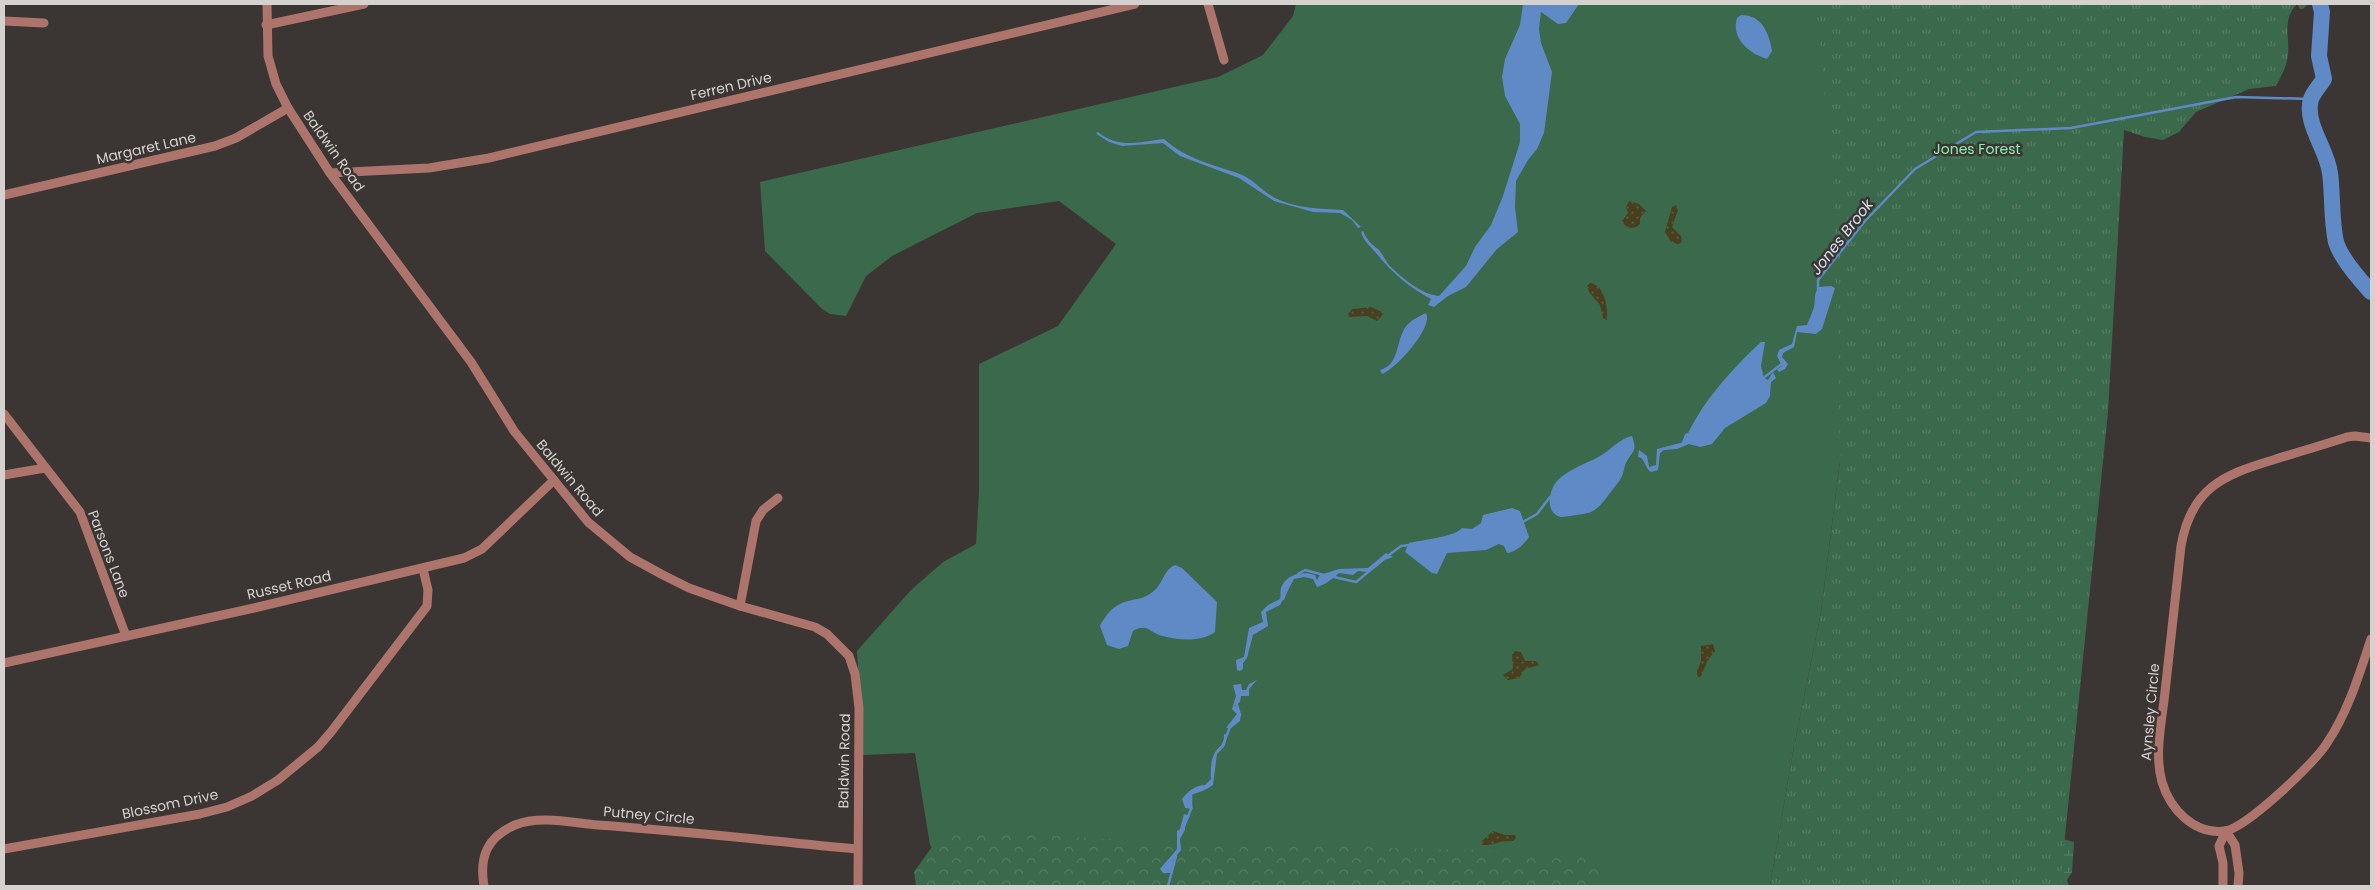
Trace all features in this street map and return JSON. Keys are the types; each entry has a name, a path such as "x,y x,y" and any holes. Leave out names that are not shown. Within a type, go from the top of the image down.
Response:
{"street":[{"name":"Baldwin Road","path":"267,4 266,25 270,66 288,108 330,172 471,362 514,431 588,522 630,557 689,588 740,606 815,627 830,636 849,656 855,674 859,701 858,886"},
{"path":"266,25 364,4"},
{"name":"Ferren Drive","path":"330,172 429,168 489,158 1135,4"},
{"path":"1208,4 1224,60"},
{"path":"4,21 44,23"},
{"name":"Margaret Lane","path":"4,195 215,146 236,138 288,108"},
{"name":"Parsons Lane","path":"4,414 80,512 126,636"},
{"name":"Aynsley Circle","path":"2226,831 2203,828 2183,818 2168,797 2158,765 2177,584 2187,521 2193,508 2206,493 2232,473 2347,437 2371,438"},
{"path":"4,475 45,468"},
{"name":"Russet Road","path":"4,663 464,558 482,549 554,480"},
{"path":"740,606 756,521 763,510 778,498"},
{"name":"Blossom Drive","path":"4,850 200,814 239,802 278,780 318,747 331,732 427,606 428,590 423,568"},
{"path":"2223,886 2223,863 2219,846 2226,831 2248,820 2311,762 2326,745 2348,704 2371,639"},
{"name":"Putney Circle","path":"484,886 481,870 490,843 507,829 533,821 656,829 857,849"},
{"path":"2226,831 2235,845 2239,873 2238,886"}],"green space":[{"path":"1296,4 1822,4 1844,173 1840,461 1821,612 1793,752 1770,886 1310,886 948,869 930,845 915,753 863,755 857,651 910,591 943,562 976,544 979,492 979,364 1058,326 1116,244 1059,201 977,213 892,256 866,276 846,316 830,314 822,309 765,251 760,182 1218,77 1263,55 1293,16"},
{"name":"Jones Forest","path":"1815,4 2297,4 2289,18 2287,61 2276,86 2249,89 2196,112 2179,132 2163,140 2145,137 2124,130 2108,412 2060,886 1770,886 1793,752 1821,612 1840,461 1833,173"},
{"path":"2297,4 2308,4 2303,9 2300,9"},
{"path":"944,830 1125,840 1602,854 1599,886 916,886 914,872"},
{"path":"2058,838 2074,842 2072,872 2067,880 2069,886 2014,886"}],"sand":[{"path":"1629,201 1639,204 1646,211 1640,218 1640,224 1633,228 1626,226 1622,221 1628,213 1626,207"},
{"path":"1676,205 1678,210 1672,227 1681,236 1682,242 1678,244 1671,242 1665,232 1672,207"},
{"path":"1590,283 1599,288 1605,297 1607,320 1603,318 1600,305 1589,292 1587,286"},
{"path":"1371,307 1384,313 1377,321 1367,316 1349,317 1348,314 1352,309"},
{"path":"1713,644 1715,651 1698,678 1697,671 1701,661 1701,646"},
{"path":"1515,651 1521,652 1525,661 1536,661 1539,665 1525,669 1519,678 1508,680 1503,675 1513,669 1512,655"},
{"path":"1493,831 1505,835 1515,835 1516,838 1513,841 1482,845 1481,842"}],"water":[{"path":"1523,4 1579,4 1566,23 1558,24 1541,12 1539,29 1541,43 1552,72 1544,133 1537,149 1516,181 1515,207 1518,232 1497,249 1466,287 1448,296 1434,307 1428,305 1431,299 1408,285 1389,268 1366,242 1361,232 1363,231 1369,242 1378,249 1399,275 1412,285 1432,295 1439,296 1466,266 1475,247 1491,225 1503,196 1520,142 1520,124 1505,96 1502,77 1505,59 1520,25"},
{"path":"1741,15 1754,18 1763,26 1769,38 1772,51 1767,59 1753,53 1739,38 1736,32 1736,25 1737,18"},
{"path":"1098,132 1114,141 1129,143 1164,139 1182,152 1245,176 1275,198 1299,206 1343,210 1361,227 1358,228 1352,220 1340,213 1313,212 1274,201 1239,178 1180,156 1163,143 1122,146 1109,142 1096,133"},
{"path":"1831,286 1835,288 1822,329 1816,334 1797,332 1794,347 1783,353 1782,357 1788,364 1785,369 1779,372 1777,369 1782,366 1777,356 1779,350 1792,344 1797,326 1807,325 1819,287"},
{"path":"1426,313 1427,319 1424,328 1412,347 1396,364 1382,374 1380,370 1387,367 1395,357 1401,336 1408,324"},
{"path":"1761,342 1765,342 1761,366 1764,378 1768,380 1773,372 1776,378 1771,382 1770,396 1766,403 1725,428 1712,444 1700,447 1689,444 1677,449 1664,450 1660,453 1658,470 1651,472 1642,459 1638,457 1639,450 1647,456 1649,467 1656,465 1657,449 1684,442 1699,414 1717,388"},
{"path":"1632,436 1634,451 1626,463 1621,478 1595,510 1589,513 1561,517 1552,511 1550,495 1554,485 1561,477 1600,456 1623,439"},
{"path":"1512,508 1520,511 1529,537 1517,550 1507,553 1504,546 1499,544 1486,550 1447,553 1437,574 1432,573 1405,552 1409,543 1445,536 1462,528 1472,529 1481,523 1483,515"},
{"path":"1386,553 1393,557 1382,561 1368,572 1358,571 1353,575 1339,573 1328,582 1317,587 1313,579 1304,577 1294,579 1280,605 1266,612 1268,626 1253,635 1247,658 1243,663 1243,669 1237,670 1236,660 1244,657 1249,628 1263,622 1261,612 1268,605 1280,599 1283,583 1295,575 1305,573 1315,575 1317,580 1320,575 1339,569 1368,568"},
{"path":"1175,565 1182,568 1217,602 1215,632 1202,638 1188,640 1159,635 1149,629 1139,628 1133,631 1128,646 1119,649 1107,645 1100,626 1106,616 1119,604 1150,594 1159,586 1166,572"},
{"path":"1257,680 1249,689 1249,696 1241,696 1240,702 1235,705 1241,714 1240,721 1231,728 1226,728 1237,714 1232,709 1236,696 1233,685 1241,684 1242,690 1246,690 1249,684"},
{"path":"1224,734 1227,735 1226,742 1217,754 1213,785 1190,795 1193,809 1185,808 1182,799 1184,796 1195,787 1205,785 1211,779 1212,759 1216,750 1224,744"},
{"path":"1184,814 1190,816 1185,821 1185,830 1180,839 1181,850 1174,859 1171,873 1163,873 1160,869 1177,849 1177,831 1180,829"}],"waterway":[{"path":"2320,4 2322,12 2319,56 2324,79 2311,99 2311,117 2330,173 2333,225 2338,249 2346,262 2371,292"},
{"name":"Jones Brook","path":"1818,293 1818,280 1865,221 1915,169 1976,132 2071,128 2236,97 2311,99"},
{"name":"Jones Brook","path":"1762,379 1783,363"},
{"name":"Jones Brook","path":"1683,443 1686,435 1689,434"},
{"name":"Jones Brook","path":"1521,523 1537,514 1550,497"},
{"name":"Jones Brook","path":"1389,555 1401,546 1410,545"},
{"name":"Jones Brook","path":"1334,577 1356,582 1384,559"},
{"name":"Jones Brook","path":"1298,574 1305,570 1324,575"},
{"name":"Jones Brook","path":"1283,599 1287,589"},
{"name":"Jones Brook","path":"1236,701 1240,715"},
{"name":"Jones Brook","path":"1222,747 1230,727"},
{"name":"Jones Brook","path":"1183,829 1191,809 1191,794"},
{"name":"Jones Brook","path":"1168,886 1176,856"}]}
